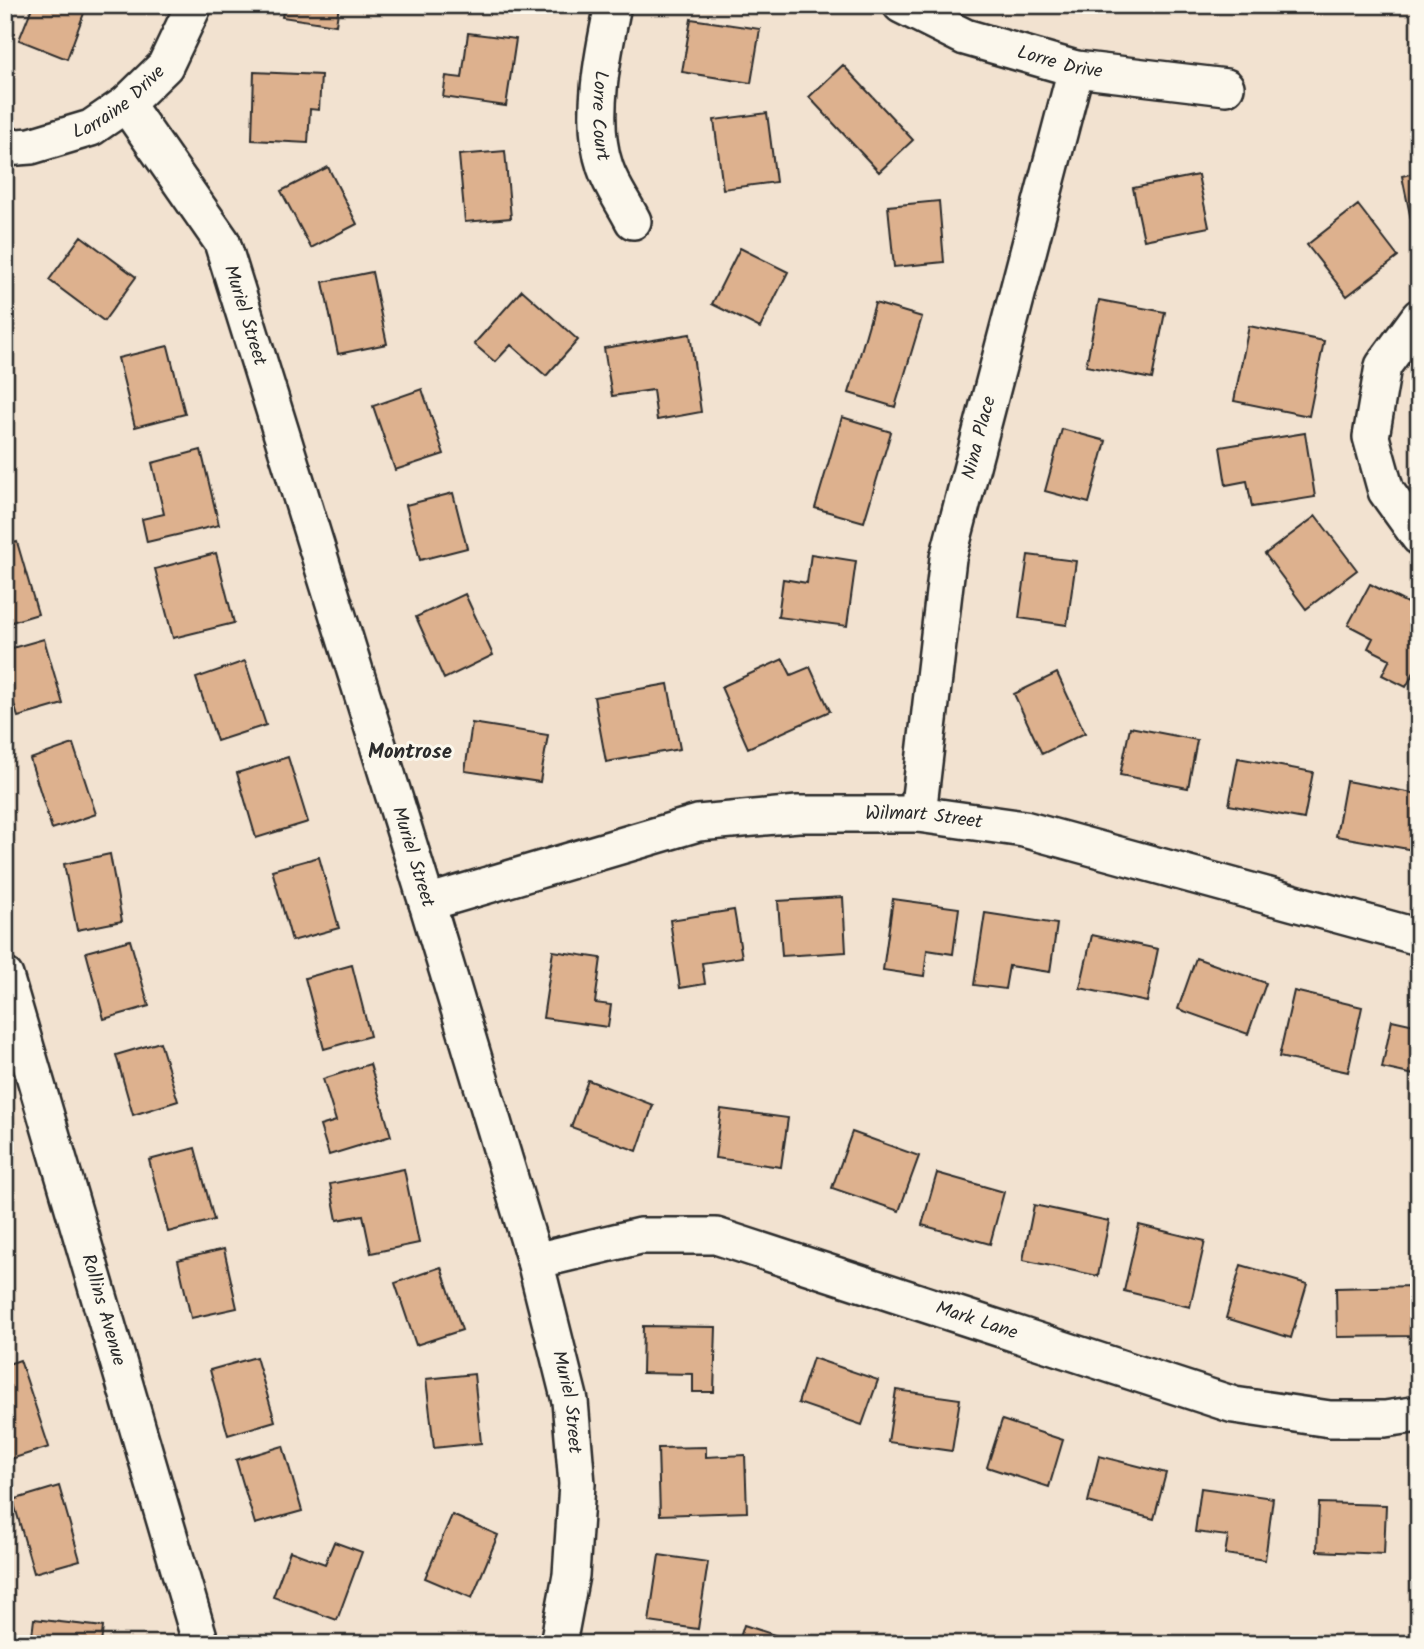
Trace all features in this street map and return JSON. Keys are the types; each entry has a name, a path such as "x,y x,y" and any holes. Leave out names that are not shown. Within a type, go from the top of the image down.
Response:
{"street":[{"name":"Lorraine Drive","path":"5,148 31,146 90,128 125,104 164,66 194,5"},
{"name":"Lorre Court","path":"612,5 603,51 599,136 605,168 633,221"},
{"name":"Lorre Drive","path":"901,5 965,37 1076,69 1226,87"},
{"name":"Nina Place","path":"918,814 948,558 1076,69"},
{"name":"Muriel Street","path":"125,104 222,242 535,1261 570,1401 578,1484 571,1575 558,1644"},
{"path":"1419,317 1383,366 1370,437 1386,491 1419,537"},
{"name":"Wilmart Street","path":"427,903 698,823 798,814 918,814 1024,829 1419,937"},
{"name":"Rollins Avenue","path":"5,976 12,1026 201,1644"},
{"name":"Mark Lane","path":"535,1261 640,1236 716,1237 1234,1405 1330,1419 1385,1419 1419,1414"}],"building":[{"path":"33,5 87,5 67,59 19,40"},
{"path":"284,5 339,5 336,25 282,17"},
{"path":"691,19 760,29 751,83 682,72"},
{"path":"468,33 516,39 506,106 443,97 446,76 462,78"},
{"path":"843,65 913,140 879,172 809,97"},
{"path":"254,72 321,75 319,110 310,109 308,143 252,140"},
{"path":"767,113 776,182 723,189 714,120"},
{"path":"505,151 511,218 465,222 459,155"},
{"path":"328,167 357,224 311,248 281,191"},
{"path":"1419,172 1419,238 1415,239 1402,176"},
{"path":"1198,175 1209,227 1144,240 1133,188"},
{"path":"939,201 944,262 894,267 888,206"},
{"path":"1358,205 1398,257 1347,296 1307,245"},
{"path":"81,236 136,277 104,321 49,280"},
{"path":"740,248 788,272 760,328 712,304"},
{"path":"372,272 387,344 338,354 323,282"},
{"path":"522,290 578,340 546,376 511,345 495,362 474,344"},
{"path":"1099,300 1165,312 1152,379 1086,366"},
{"path":"875,303 922,317 895,407 849,393"},
{"path":"1249,326 1324,341 1309,416 1234,401"},
{"path":"690,334 701,412 657,420 653,390 612,396 604,348"},
{"path":"168,346 185,414 135,427 118,358"},
{"path":"422,389 444,454 395,470 373,406"},
{"path":"842,417 891,432 864,522 815,508"},
{"path":"1062,429 1106,441 1089,503 1045,491"},
{"path":"1305,433 1315,497 1252,507 1247,481 1226,485 1220,447"},
{"path":"201,450 219,525 147,542 142,519 164,514 152,463"},
{"path":"453,493 467,548 420,560 406,505"},
{"path":"1316,516 1357,570 1306,609 1265,554"},
{"path":"17,542 38,614 5,624 5,545"},
{"path":"216,553 234,623 173,638 155,569"},
{"path":"811,554 856,561 847,626 778,617 783,579 807,583"},
{"path":"1028,555 1076,561 1067,625 1019,618"},
{"path":"1370,584 1419,609 1419,663 1406,687 1382,675 1390,659 1368,648 1373,638 1348,625"},
{"path":"465,594 493,655 444,679 416,617"},
{"path":"44,639 63,704 18,717 5,675 5,650"},
{"path":"783,659 791,675 810,667 830,711 748,748 721,687"},
{"path":"245,661 266,725 217,741 196,678"},
{"path":"1057,673 1085,733 1042,754 1014,694"},
{"path":"668,684 680,749 606,762 594,697"},
{"path":"472,723 548,735 540,782 465,771"},
{"path":"1130,727 1197,740 1188,788 1120,775"},
{"path":"73,744 96,814 52,829 30,759"},
{"path":"288,757 308,822 256,838 237,773"},
{"path":"1238,758 1313,772 1304,819 1229,805"},
{"path":"1346,781 1419,794 1419,851 1336,836"},
{"path":"110,854 122,921 77,930 64,864"},
{"path":"319,857 339,928 292,941 272,870"},
{"path":"843,897 846,952 782,956 778,901"},
{"path":"893,899 959,908 953,954 927,950 924,976 883,970"},
{"path":"734,910 742,957 702,963 705,984 680,988 670,920"},
{"path":"985,913 1057,924 1050,972 1009,966 1005,989 974,985"},
{"path":"1092,935 1158,949 1147,1002 1080,988"},
{"path":"130,940 149,1006 104,1019 86,952"},
{"path":"553,951 601,958 595,1003 611,1005 608,1027 543,1018"},
{"path":"1196,958 1266,983 1248,1034 1178,1009"},
{"path":"352,965 370,1036 324,1049 305,978"},
{"path":"1294,991 1362,1007 1348,1072 1279,1057"},
{"path":"1392,1020 1419,1026 1419,1076 1382,1068"},
{"path":"160,1042 178,1101 133,1115 116,1055"},
{"path":"370,1064 391,1136 329,1155 320,1126 336,1121 323,1079"},
{"path":"588,1080 653,1105 637,1151 571,1127"},
{"path":"721,1109 788,1118 781,1167 715,1158"},
{"path":"852,1132 919,1156 899,1211 832,1188"},
{"path":"195,1148 214,1220 168,1232 149,1160"},
{"path":"404,1169 419,1243 371,1253 363,1215 337,1220 330,1184"},
{"path":"937,1173 1004,1192 990,1244 922,1225"},
{"path":"1034,1205 1109,1221 1098,1276 1023,1260"},
{"path":"1139,1225 1205,1241 1190,1307 1124,1291"},
{"path":"224,1249 237,1308 191,1318 178,1260"},
{"path":"1241,1265 1307,1284 1291,1338 1226,1318"},
{"path":"441,1267 462,1330 416,1345 395,1283"},
{"path":"1412,1286 1412,1336 1337,1337 1336,1288"},
{"path":"5,1305 12,1326 5,1329"},
{"path":"643,1326 716,1327 714,1392 693,1392 693,1374 642,1373"},
{"path":"256,1357 275,1421 228,1435 210,1370"},
{"path":"813,1358 878,1380 862,1425 798,1403"},
{"path":"20,1360 49,1447 5,1461 5,1365"},
{"path":"474,1374 481,1443 434,1448 426,1379"},
{"path":"896,1390 960,1399 952,1451 888,1442"},
{"path":"1002,1420 1063,1440 1049,1487 987,1467"},
{"path":"283,1446 302,1511 255,1524 236,1460"},
{"path":"706,1447 706,1457 745,1455 747,1512 660,1515 658,1448"},
{"path":"1099,1456 1166,1473 1154,1519 1088,1502"},
{"path":"59,1486 80,1560 34,1573 13,1500"},
{"path":"1201,1488 1273,1498 1265,1560 1225,1554 1228,1536 1195,1532"},
{"path":"1319,1503 1386,1505 1384,1554 1317,1551"},
{"path":"452,1515 498,1535 472,1598 425,1578"},
{"path":"334,1542 362,1552 337,1620 273,1597 290,1551 325,1564"},
{"path":"659,1555 708,1562 698,1629 649,1622"},
{"path":"34,1619 103,1627 101,1644 31,1644"},
{"path":"744,1625 802,1644 738,1644"}],"district":[{"name":"Montrose","path":"410,752"}]}
